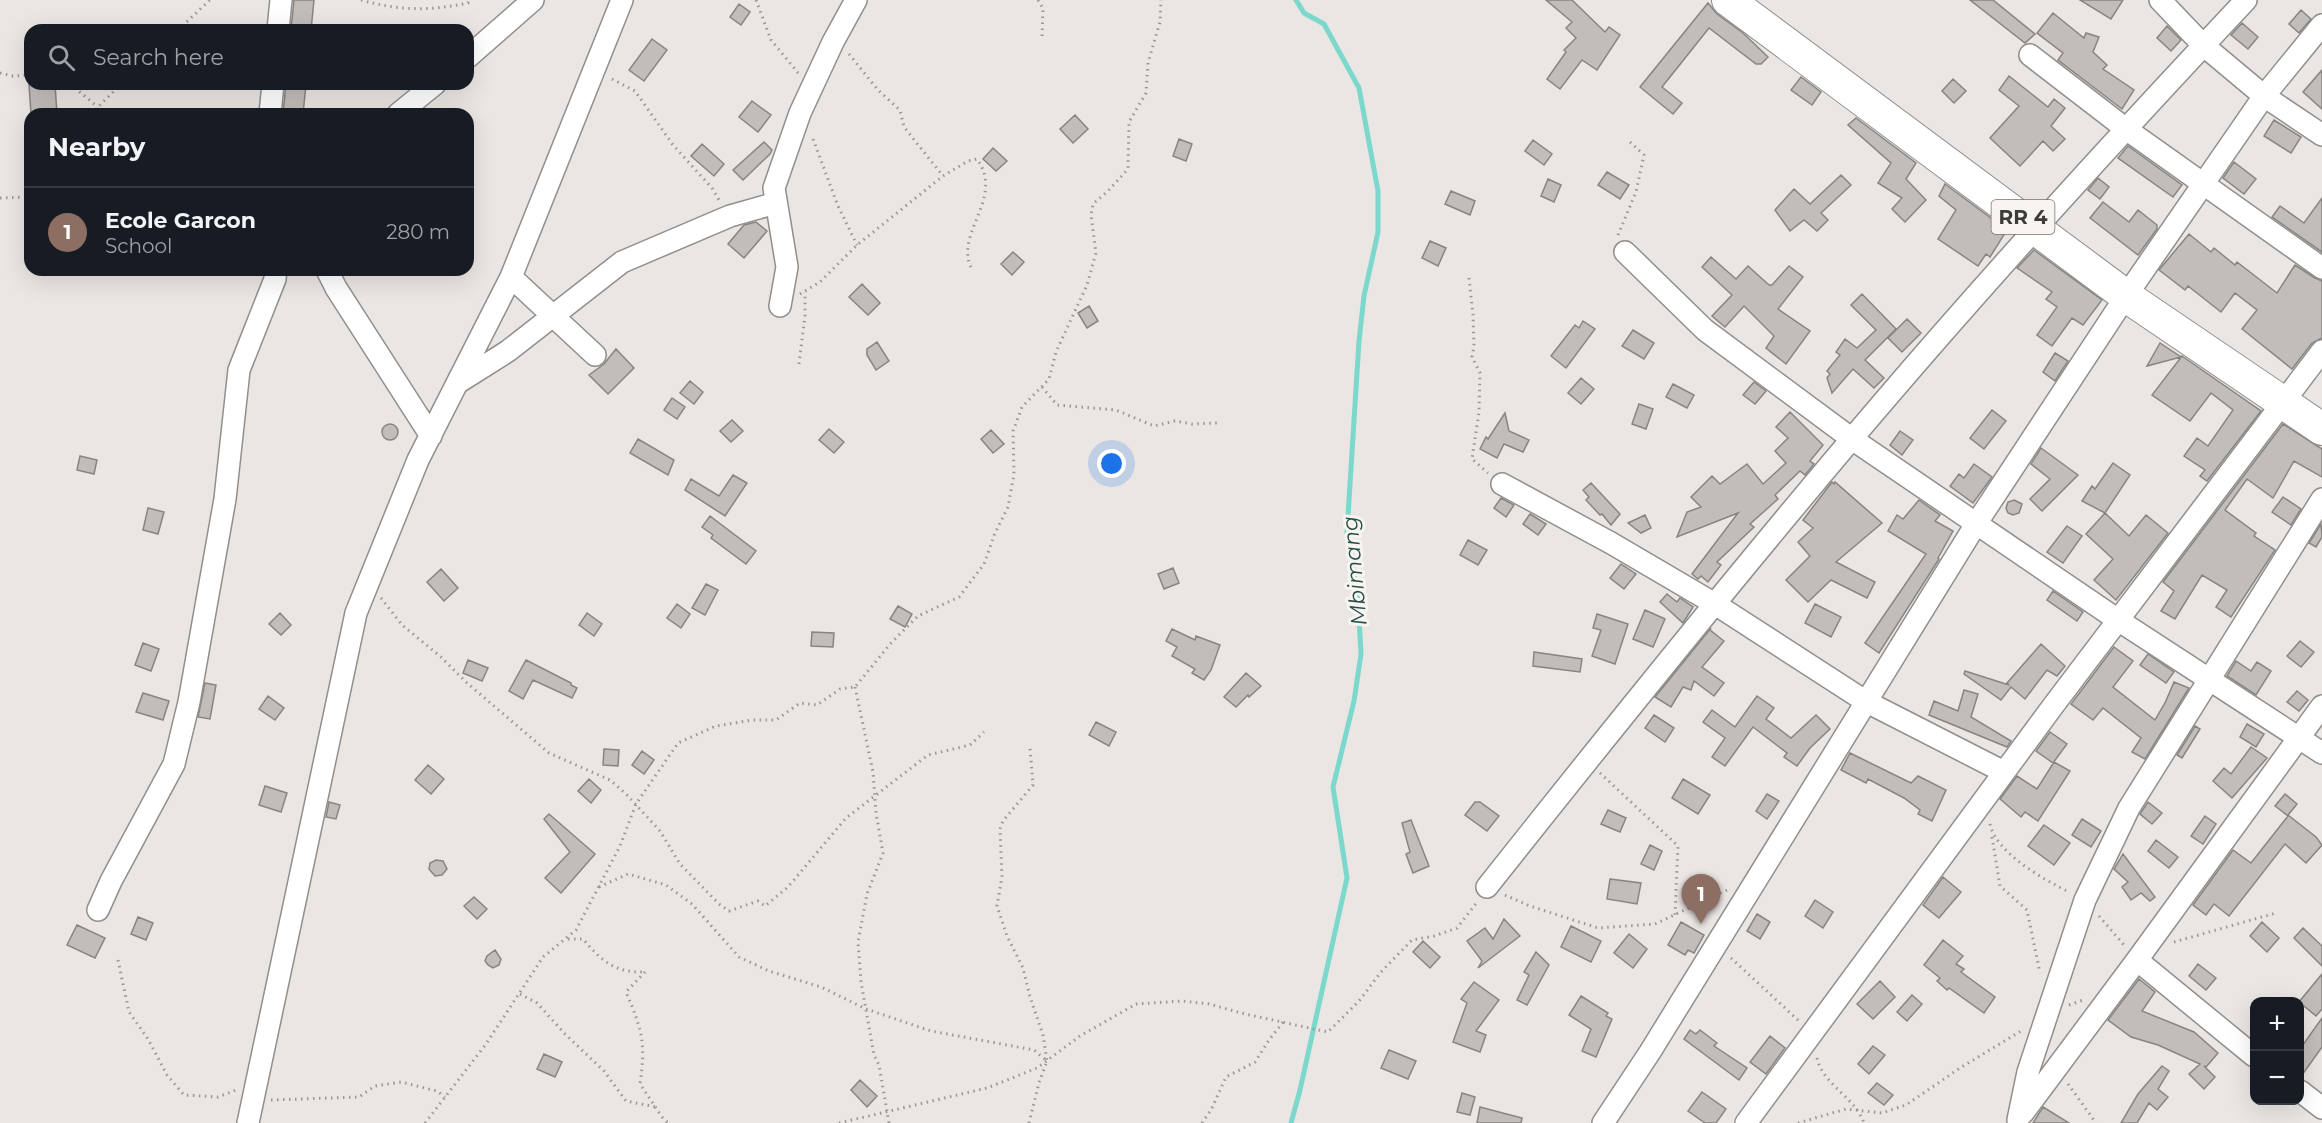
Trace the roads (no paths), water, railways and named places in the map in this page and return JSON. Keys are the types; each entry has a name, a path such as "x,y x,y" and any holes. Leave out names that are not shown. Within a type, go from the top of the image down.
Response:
{"main road":[{"name":"RR 4","path":"1728,0 2126,296 2322,429"}],"street":[{"path":"279,24 282,0"},
{"path":"474,52 533,0"},
{"path":"248,1123 356,613 418,459 511,277 622,0"},
{"path":"780,306 787,267 774,188 800,113 837,34 856,0"},
{"path":"2160,0 2204,45 2264,96 2322,135"},
{"path":"1487,887 1595,751 1852,439 2037,228 2246,0"},
{"path":"1603,1123 1650,1052 1976,524 2126,296 2264,96 2322,25"},
{"path":"2030,55 2126,129 2322,268"},
{"path":"271,108 272,90"},
{"path":"405,108 428,90"},
{"path":"457,383 508,351 622,262 730,216 776,203"},
{"path":"1625,252 1705,330 1852,439 2118,620 2322,753"},
{"path":"98,910 111,881 174,764 189,702 225,500 239,369 275,276"},
{"path":"330,276 430,436"},
{"path":"511,277 596,355"},
{"path":"1746,1123 2004,772 2322,351"},
{"path":"1502,484 1611,543 1715,604 1865,701 2004,772"},
{"path":"2017,1121 2028,1072 2085,900 2128,808 2322,499"},
{"path":"2017,1121 2322,706"},
{"path":"2141,955 2250,1052"},
{"path":"2304,1094 2322,1108"}],"waterway":[{"name":"Mbimang","path":"1291,1123 1347,878 1333,787 1354,701 1361,654 1358,599 1347,532 1359,341 1364,296 1378,232 1378,191 1359,88 1324,24 1304,13 1296,0"}],"place":[{"name":"Ecole Garcon","path":"1701,924"}]}
